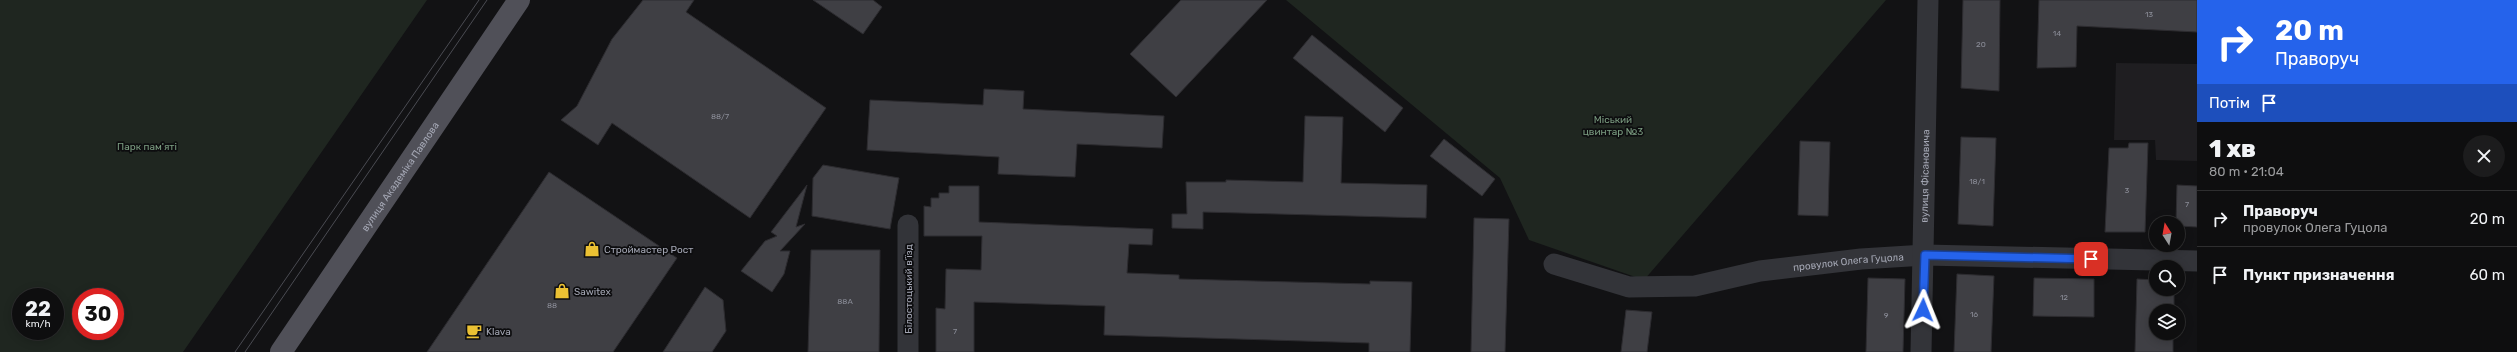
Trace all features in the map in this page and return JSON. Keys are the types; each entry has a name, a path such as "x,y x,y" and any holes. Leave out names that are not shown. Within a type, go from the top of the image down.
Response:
{"main road":[{"name":"вулиця Академіка Павлова","path":"281,352 519,0"}],"street":[{"name":"вулиця Фісановича","path":"1921,352 1925,255 1928,0"},
{"name":"Білостоцький в’їзд","path":"908,225 908,352"},
{"name":"провулок Олега Гуцола","path":"1554,264 1629,287 1687,286 1760,271 1861,258 1925,255 2197,261"}],"shaded area":[{"path":"2116,63 2197,64 2197,161 2156,160 2155,140 2114,140"}],"green space":[{"name":"Парк пам'яті","path":"0,0 427,0 183,352 0,352"},
{"name":"Міський цвинтар №3","path":"1286,0 1886,0 1644,280 1529,240 1500,178"}],"building":[{"path":"643,0 694,0 686,12 826,108 750,218 612,123 598,145 561,120 577,106 612,39"},
{"path":"813,0 873,0 882,7 863,34"},
{"path":"1181,0 1267,0 1176,97 1130,54"},
{"path":"1963,0 2000,0 1999,91 1961,88"},
{"path":"2039,0 2197,0 2197,32 2077,26 2076,67 2037,68"},
{"path":"1312,35 1403,108 1385,132 1293,58"},
{"path":"984,89 1024,91 1023,109 1164,116 1162,148 1077,144 1075,177 998,174 999,157 867,150 870,100 983,105"},
{"path":"1305,116 1343,117 1341,183 1427,185 1426,218 1203,212 1203,229 1172,228 1172,214 1187,214 1186,182 1226,182 1226,180 1303,182"},
{"path":"1961,137 1996,138 1993,226 1958,224"},
{"path":"1444,139 1495,179 1482,196 1430,156"},
{"path":"1800,141 1830,142 1828,216 1798,215"},
{"path":"2129,143 2148,143 2145,232 2105,232 2109,148 2128,148"},
{"path":"823,165 899,178 890,229 812,216 813,178"},
{"path":"549,172 677,258 613,352 427,352"},
{"path":"807,185 796,227 805,224 780,251 790,251 784,274 772,292 741,271 765,241 777,236 771,232"},
{"path":"2177,185 2197,186 2197,227 2185,226 2185,216 2176,216"},
{"path":"949,186 979,186 979,222 1153,229 1152,245 1129,244 1127,273 1179,275 1179,279 1370,284 1370,281 1412,282 1410,352 1369,352 1369,343 1104,335 1105,306 974,302 974,352 936,352 936,308 945,309 946,269 981,270 982,236 924,236 924,206 931,207 931,198 939,198 939,193 949,193"},
{"path":"1474,218 1509,219 1505,352 1471,352"},
{"path":"811,250 880,250 879,352 808,352"},
{"path":"1957,274 1994,276 1991,352 1954,352"},
{"path":"1868,278 1905,279 1903,352 1866,352"},
{"path":"2034,278 2094,279 2094,317 2033,316"},
{"path":"2137,279 2149,280 2149,296 2174,296 2174,304 2149,304 2149,340 2173,340 2173,352 2135,352"},
{"path":"705,287 723,300 726,331 712,352 663,352"},
{"path":"1626,310 1652,312 1647,352 1621,352"}],"tram line":[{"path":"235,352 479,0"},
{"path":"245,352 487,0"}],"place":[{"name":"Строймастер Рост","path":"592,249"},
{"name":"Sawitex","path":"562,291"},
{"name":"Klava","path":"474,331"}],"route":[{"path":"1923,310 1925,255 2091,259"}]}
